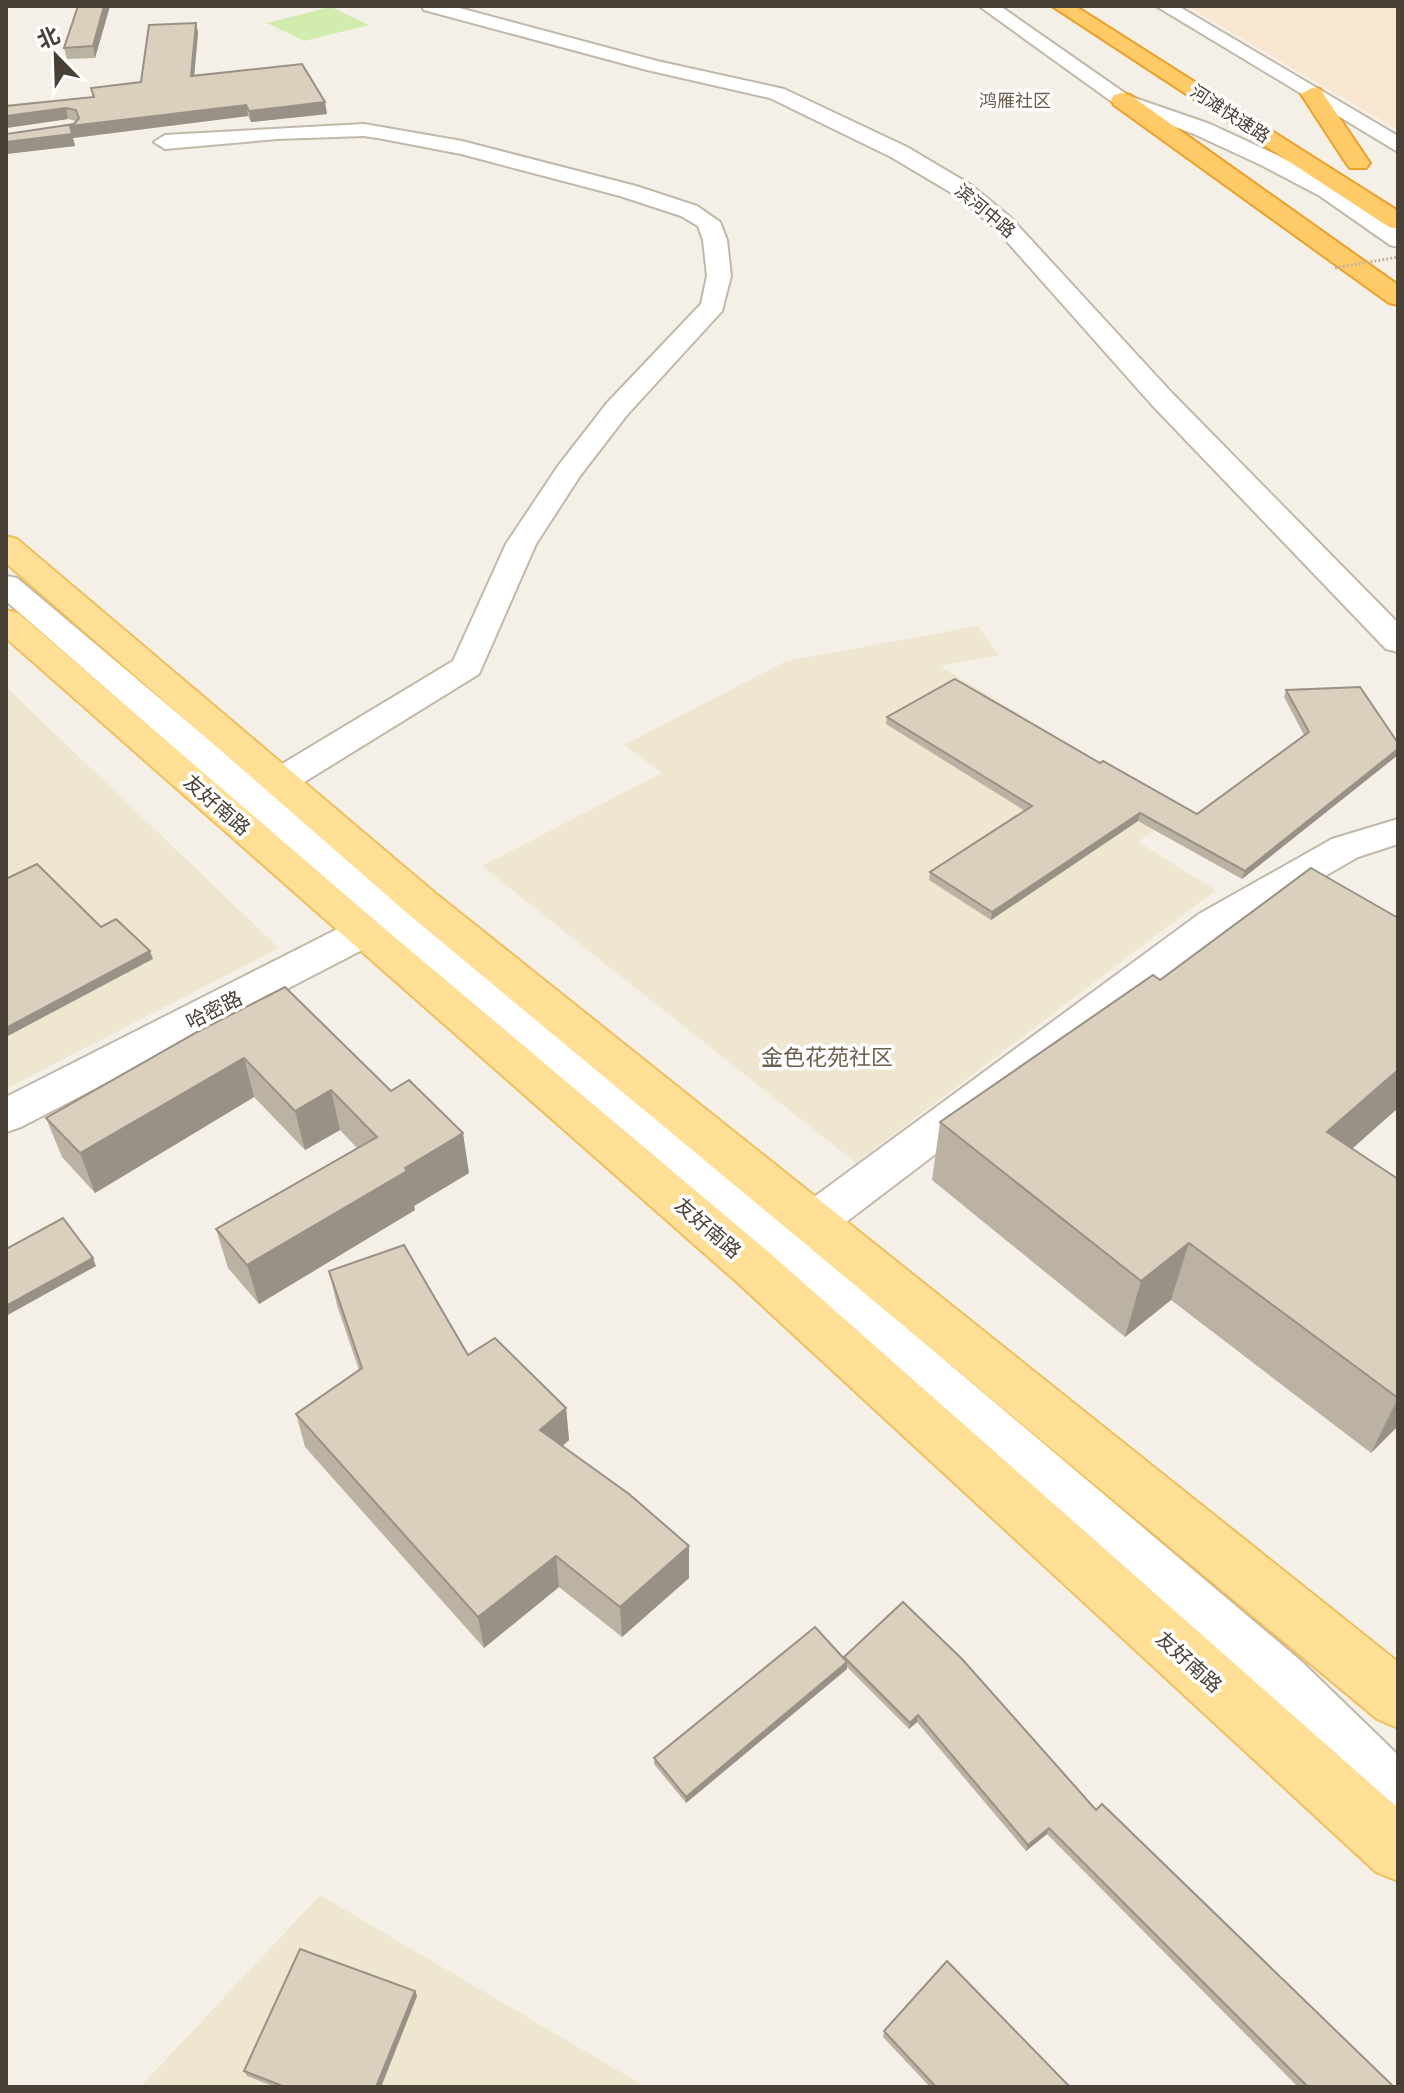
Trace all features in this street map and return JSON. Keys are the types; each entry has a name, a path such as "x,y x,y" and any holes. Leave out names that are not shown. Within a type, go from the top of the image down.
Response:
{"highway":[{"name":"河滩快速路","path":"1062,6 1398,222"},
{"path":"1312,94 1365,167 1319,138"},
{"path":"1122,100 1398,297"},
{"path":"1249,126 1328,191"}],"main road":[{"name":"友好南路","path":"6,546 280,781 393,918 782,1246 1398,1699"},
{"name":"友好南路","path":"6,620 393,918 782,1246 1398,1850"}],"street":[{"name":"滨河中路","path":"431,6 654,66 777,93 899,152 963,190 1002,222 1162,399 1398,642"},
{"path":"988,6 1122,100 1202,129 1328,191 1398,240"},
{"path":"1165,6 1398,145"},
{"path":"165,142 277,133 364,130 383,133 462,148 665,203 708,222 715,240 719,276 713,306 617,409 568,472 521,544 467,667 280,781"},
{"path":"6,585 393,918"},
{"path":"1398,831 1345,848 1213,923 782,1246 1281,1680 1398,1796"},
{"name":"哈密路","path":"6,1116 393,918"},
{"path":"1281,1680 1398,1762"}],"path":[{"path":"1335,268 1398,257"}],"shaded area":[{"path":"1187,6 1398,6 1398,130"},
{"path":"978,626 999,655 940,666 1180,811 1138,842 1216,890 856,1163 482,866 662,773 624,745 786,661"},
{"path":"6,687 279,948 6,1089"},
{"path":"320,1895 646,2087 140,2087"}],"green space":[{"path":"331,7 369,25 304,41 267,23"}],"building":[{"path":"78,6 104,6 93,46 64,48"},
{"path":"196,23 191,76 302,64 325,102 249,111 246,105 70,126 72,134 6,142 6,134 74,124 79,118 76,110 66,108 6,116 6,106 94,97 91,88 141,82 149,25"},
{"path":"955,679 1100,763 1103,761 1197,814 1309,732 1286,690 1360,687 1398,743 1398,749 1245,871 1140,813 992,912 930,872 1032,806 887,717"},
{"path":"37,864 101,927 116,919 150,951 6,1028 6,879"},
{"path":"1311,868 1398,918 1398,1070 1327,1132 1398,1179 1398,1398 1189,1243 1141,1281 940,1122 1153,975 1160,980"},
{"path":"285,987 391,1091 409,1080 463,1133 405,1168 407,1171 247,1265 216,1229 377,1137 331,1090 295,1111 244,1058 80,1153 46,1118 199,1031"},
{"path":"63,1218 93,1258 6,1306 6,1249"},
{"path":"404,1245 468,1355 495,1338 566,1408 540,1430 629,1494 689,1546 620,1607 556,1556 478,1617 296,1414 362,1368 329,1271"},
{"path":"903,1602 962,1659 1096,1810 1102,1804 1394,2087 1308,2087 1049,1828 1028,1845 918,1715 910,1723 844,1657"},
{"path":"815,1627 847,1662 686,1797 654,1758"},
{"path":"300,1949 415,1991 376,2087 285,2087 244,2071"},
{"path":"947,1961 1070,2087 936,2087 884,2031"}],"district":[{"name":"鸿雁社区","path":"1015,101"},
{"name":"金色花苑社区","path":"827,1057"}]}
